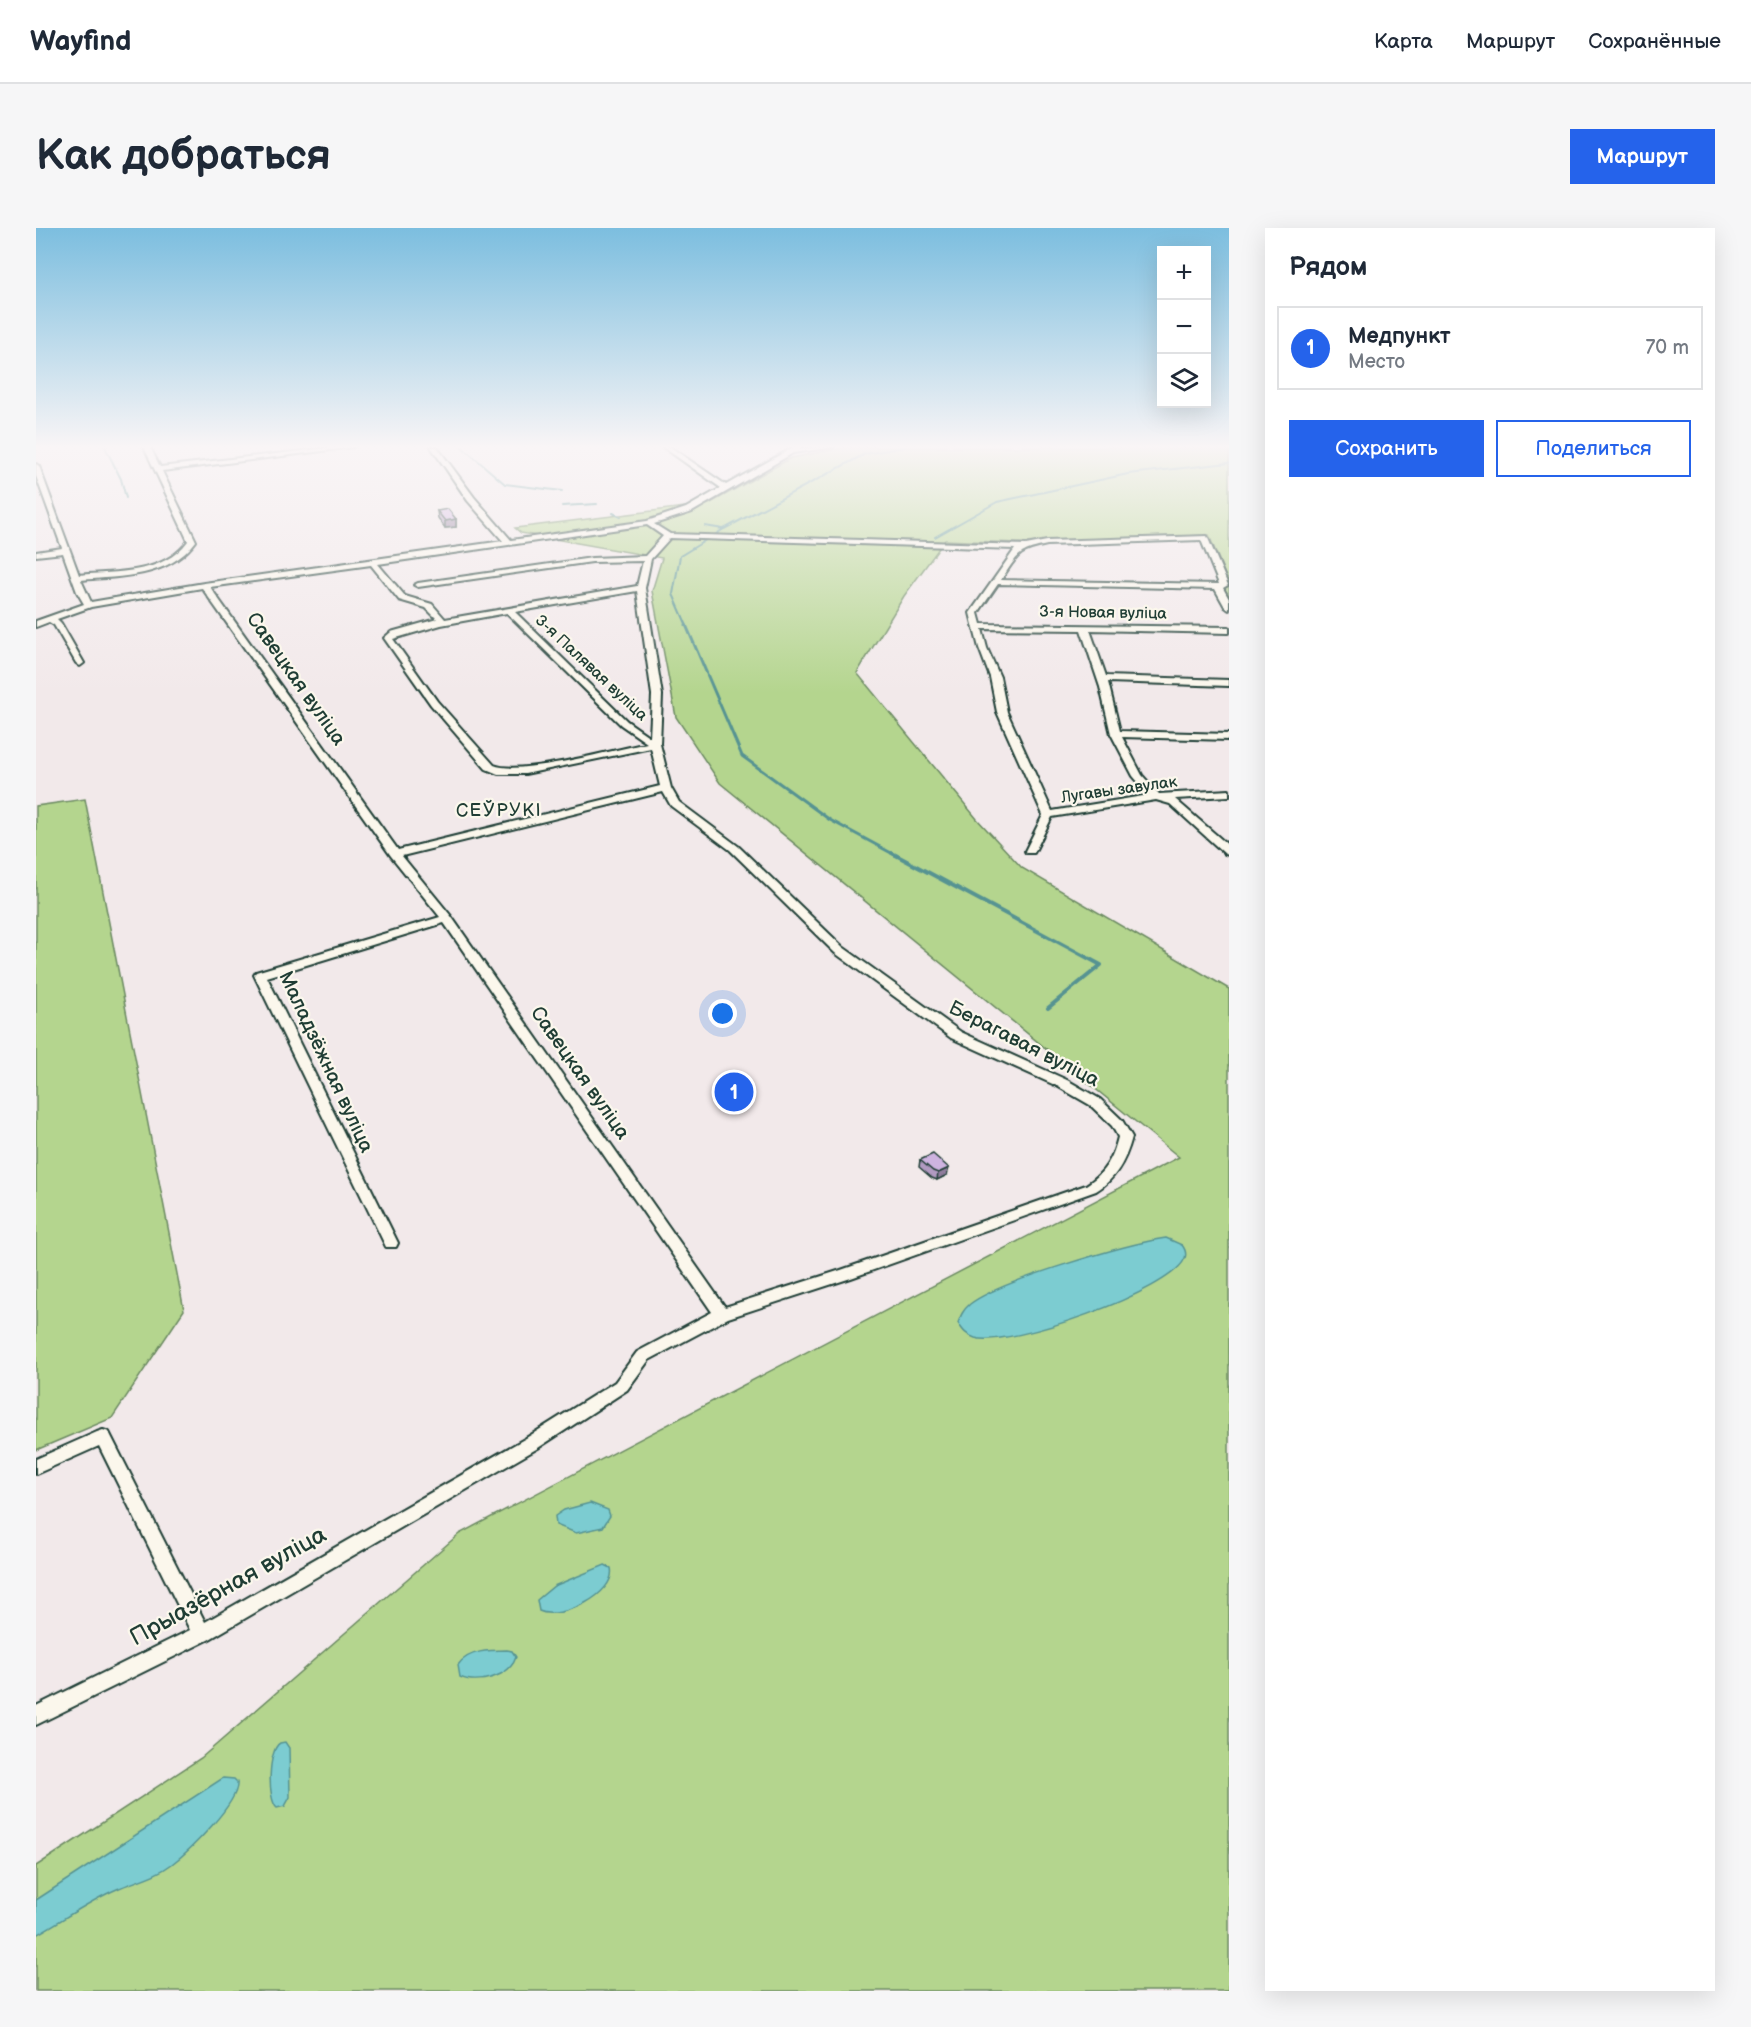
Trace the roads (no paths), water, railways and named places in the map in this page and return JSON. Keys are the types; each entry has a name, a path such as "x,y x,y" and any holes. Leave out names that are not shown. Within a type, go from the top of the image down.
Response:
{"street":[{"path":"59,529 89,605"},
{"path":"78,578 156,567 178,558 187,551 192,541 186,529"},
{"path":"496,529 508,542"},
{"path":"36,624 89,605 204,585 602,529"},
{"path":"658,529 668,536 1026,547 1047,543 1204,538 1224,585 1218,587 995,582"},
{"path":"395,854 666,788 656,744 657,695 641,588 647,558 668,536"},
{"path":"1026,547 1017,551 974,614 995,677 1002,712 1048,815 1030,851"},
{"path":"36,554 66,550"},
{"path":"418,585 592,560 647,558"},
{"path":"372,561 402,598 429,606 441,622"},
{"name":"Савецкая вуліца","path":"204,585 395,854 447,918 722,1314"},
{"path":"1218,587 1229,607"},
{"path":"641,588 441,622 394,634 387,638 434,703 490,767 502,772 525,771 656,744"},
{"name":"3-я Палявая вуліца","path":"509,611 624,723 656,744"},
{"path":"48,618 57,623 80,663"},
{"name":"3-я Новая вуліца","path":"977,626 1229,630"},
{"path":"1085,629 1102,679 1116,734 1138,776 1156,796 1174,802 1229,852"},
{"path":"1102,679 1229,683"},
{"path":"1116,734 1229,736"},
{"name":"Берагавая вуліца","path":"666,788 675,804 734,848 839,950 956,1035 1062,1083 1095,1102 1111,1116 1125,1137 1120,1157 1103,1181 1091,1188 846,1275 722,1314"},
{"name":"Лугавы завулак","path":"1048,815 1156,796 1229,793"},
{"name":"Маладзёжная вуліца","path":"391,1242 260,975 447,918"},
{"name":"Прыазёрная вуліца","path":"36,1716 201,1634 532,1443 621,1386 643,1356 722,1314"},
{"path":"36,1467 104,1437 201,1634"}],"water":[{"path":"1166,1238 1182,1245 1186,1254 1174,1271 1152,1286 1088,1314 1053,1326 993,1339 972,1337 958,1323 962,1313 970,1304 1007,1285 1094,1255"},
{"path":"590,1503 608,1510 610,1516 603,1527 576,1533 556,1525 555,1516 564,1510"},
{"path":"605,1565 611,1568 610,1578 596,1596 573,1609 548,1613 539,1611 537,1600 554,1586"},
{"path":"512,1651 516,1657 507,1670 492,1678 475,1680 460,1677 458,1665 467,1656 480,1652"},
{"path":"285,1742 289,1748 290,1797 285,1806 277,1808 272,1795 270,1775 273,1755 280,1743"},
{"path":"223,1778 234,1779 237,1782 236,1791 212,1826 180,1858 159,1872 97,1899 36,1935 36,1900"}],"waterway":[{"path":"687,626 673,594 680,556 724,529"},
{"path":"935,537 949,529"},
{"path":"686,625 742,756 830,820 895,855"},
{"path":"892,853 1101,965 1048,1008"}],"place":[{"name":"Медпункт","path":"734,1092"}],"district":[{"name":"СЕЎРУКІ","path":"499,810"}]}
